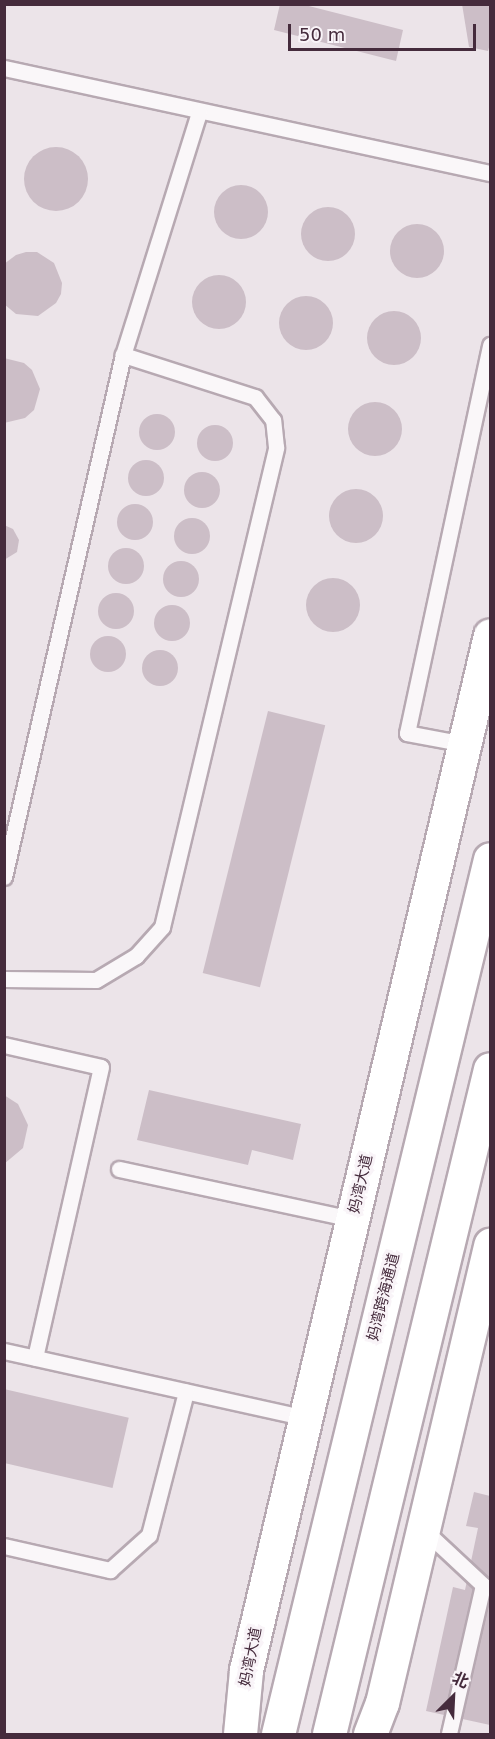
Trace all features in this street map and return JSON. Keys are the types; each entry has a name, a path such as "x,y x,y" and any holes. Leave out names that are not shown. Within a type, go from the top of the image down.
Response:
{"main road":[{"name":"妈湾大道","path":"240,1734 246,1670 490,635"},
{"name":"妈湾跨海通道","path":"279,1734 490,859"},
{"path":"328,1734 490,1069"},
{"path":"370,1734 382,1703 490,1245"}],"lane":[{"path":"4,68 199,112 490,173"},
{"path":"4,877 123,356 199,112"},
{"path":"465,744 407,733 490,345"},
{"path":"4,979 96,980 136,956 162,927 276,447 273,420 255,397 123,356"},
{"path":"4,1045 102,1067 35,1358"},
{"path":"119,1169 352,1219"},
{"path":"4,1351 305,1418"},
{"path":"4,1546 110,1570 149,1535 186,1392"},
{"path":"423,1529 483,1585 449,1734"}],"building":[{"path":"280,4 301,4 403,30 396,61 274,30"},
{"path":"462,4 490,4 488,51 469,47"},
{"path":"50,147 62,147 79,156 86,167 88,179 86,191 79,202 62,211 50,211 38,206 29,197 24,185 24,173 29,161 38,152"},
{"path":"241,185 251,187 260,193 266,202 268,212 266,222 260,231 251,237 241,239 231,237 222,231 216,222 214,212 216,202 222,193 231,187"},
{"path":"328,207 338,209 347,215 353,224 355,234 353,244 347,253 338,259 328,261 318,259 309,253 303,244 301,234 303,224 309,215 318,209"},
{"path":"417,224 427,226 436,232 442,241 444,251 442,261 436,270 427,276 417,278 407,276 398,270 392,261 390,251 392,241 398,232 407,226"},
{"path":"37,252 54,263 62,283 61,294 56,303 38,316 16,314 4,304 4,264 16,255"},
{"path":"219,275 229,277 238,283 244,292 246,302 244,312 238,321 229,327 219,329 209,327 200,321 194,312 192,302 194,292 200,283 209,277"},
{"path":"306,296 316,298 325,304 331,313 333,323 331,333 325,342 316,348 306,350 296,348 287,342 281,333 279,323 281,313 287,304 296,298"},
{"path":"394,311 404,313 413,319 419,328 421,338 419,348 413,357 404,363 394,365 384,363 375,357 369,348 367,338 369,328 375,319 384,313"},
{"path":"4,358 24,363 32,370 40,389 34,410 25,418 4,423"},
{"path":"375,402 385,404 394,410 400,419 402,429 400,439 394,448 385,454 375,456 365,454 356,448 350,439 348,429 350,419 356,410 365,404"},
{"path":"157,414 170,419 175,432 170,445 157,450 144,445 139,432 144,419"},
{"path":"215,425 228,430 233,443 228,456 215,461 202,456 197,443 202,430"},
{"path":"146,460 159,465 164,478 159,491 146,496 133,491 128,478 133,465"},
{"path":"202,472 215,477 220,490 215,503 202,508 189,503 184,490 189,477"},
{"path":"356,489 366,491 375,497 381,506 383,516 381,526 375,535 366,541 356,543 346,541 337,535 331,526 329,516 331,506 337,497 346,491"},
{"path":"135,504 148,509 153,522 148,535 135,540 122,535 117,522 122,509"},
{"path":"192,518 205,523 210,536 205,549 192,554 179,549 174,536 179,523"},
{"path":"4,525 13,529 19,540 17,552 4,560"},
{"path":"126,548 139,553 144,566 139,579 126,584 113,579 108,566 113,553"},
{"path":"181,561 194,566 199,579 194,592 181,597 168,592 163,579 168,566"},
{"path":"333,578 343,580 352,586 358,595 360,605 358,615 352,624 343,630 333,632 323,630 314,624 308,615 306,605 308,595 314,586 323,580"},
{"path":"116,593 129,598 134,611 129,624 116,629 103,624 98,611 103,598"},
{"path":"172,605 185,610 190,623 185,636 172,641 159,636 154,623 159,610"},
{"path":"108,636 121,641 126,654 121,667 108,672 95,667 90,654 95,641"},
{"path":"160,650 173,655 178,668 173,681 160,686 147,681 142,668 147,655"},
{"path":"268,711 325,725 260,987 203,973"},
{"path":"149,1090 301,1124 293,1160 252,1150 248,1165 137,1140"},
{"path":"4,1095 18,1104 28,1125 23,1148 4,1164"},
{"path":"4,1389 129,1418 113,1488 4,1463"},
{"path":"474,1492 490,1496 490,1725 426,1711 453,1587 465,1590 478,1528 466,1526"}]}
